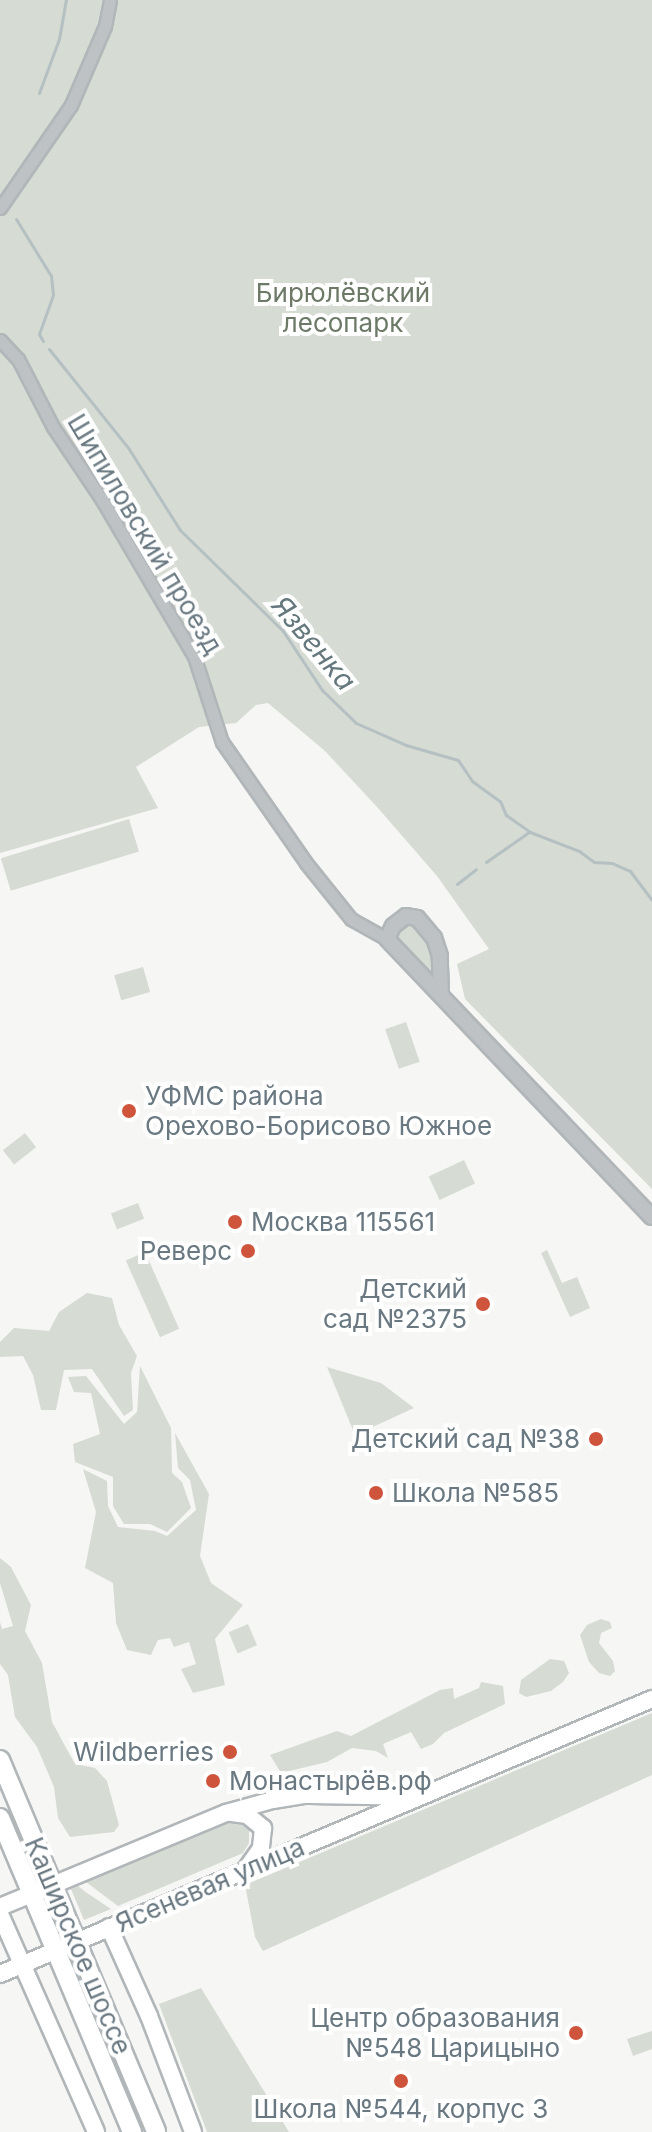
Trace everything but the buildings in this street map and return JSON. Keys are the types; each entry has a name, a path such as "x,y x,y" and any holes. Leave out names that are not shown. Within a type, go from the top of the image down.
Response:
{"main road":[{"name":"Ясеневая улица","path":"0,1974 652,1699"},
{"name":"Каширское шоссе","path":"0,1760 156,2132"},
{"name":"Ясеневая улица","path":"0,1907 226,1813 304,1795 420,1797"},
{"path":"226,1813 247,1815 263,1828 261,1848 246,1869"},
{"name":"Каширское шоссе","path":"0,1818 132,2132"},
{"path":"0,1914 96,2132"},
{"path":"109,1927 149,2016 193,2132"}],"street":[{"path":"0,208 71,105 105,26 110,0"},
{"name":"Шипиловский проезд","path":"0,340 18,359 47,417 102,500 194,656 215,726 249,784 351,919 387,939 652,1217"},
{"path":"387,939 393,926 406,916 417,918 431,932 438,948 441,994"}],"green space":[{"name":"Бирюлёвский лесопарк","path":"0,0 652,0 652,1189 465,999 457,964 489,949 437,876 378,808 325,751 268,703 256,705 236,723 199,727 136,767 158,808 0,853"},
{"path":"129,819 139,852 11,891 1,858"},
{"path":"406,916 431,932 441,994 387,935"},
{"path":"143,967 150,992 121,1000 114,975"},
{"path":"406,1022 420,1062 399,1069 385,1029"},
{"path":"25,1133 36,1147 14,1164 3,1150"},
{"path":"464,1160 475,1184 440,1200 429,1176"},
{"path":"138,1203 144,1219 117,1229 111,1213"},
{"path":"547,1250 562,1283 577,1277 590,1308 570,1317 541,1253"},
{"path":"145,1252 179,1329 160,1337 126,1261"},
{"path":"87,1293 112,1298 119,1325 137,1356 131,1373 133,1410 124,1416 92,1369 64,1370 56,1410 41,1410 33,1375 23,1356 0,1357 0,1342 14,1328 49,1331 59,1312"},
{"path":"140,1366 171,1428 172,1473 182,1482 191,1508 167,1532 150,1524 124,1524 113,1506 113,1477 75,1462 73,1444 100,1434 91,1393 74,1392 68,1377 86,1376 124,1424 137,1412"},
{"path":"327,1367 381,1383 414,1408 355,1435"},
{"path":"175,1433 209,1494 200,1556 211,1583 243,1605 215,1639 225,1685 193,1693 181,1669 196,1664 189,1642 174,1647 170,1638 158,1640 151,1655 127,1650 116,1623 113,1583 85,1568 96,1512 83,1469 107,1481 108,1506 118,1527 155,1531 167,1536 196,1510 190,1480 178,1468"},
{"path":"0,1558 11,1567 31,1605 25,1631 42,1663 52,1722 75,1764 95,1768 107,1781 119,1825 114,1832 70,1837 58,1818 54,1787 37,1747 15,1717 8,1675 0,1664 0,1622 2,1629 13,1626 0,1583"},
{"path":"601,1619 610,1622 612,1628 601,1633 599,1643 613,1661 615,1671 610,1676 599,1673 589,1662 580,1635 587,1625"},
{"path":"248,1624 257,1645 238,1653 229,1632"},
{"path":"550,1659 564,1661 569,1673 563,1682 551,1691 526,1697 519,1693 521,1680"},
{"path":"481,1682 503,1686 505,1704 444,1733 433,1744 421,1749 411,1732 383,1744 388,1758 376,1751 352,1748 327,1762 281,1773 270,1755 337,1731 351,1736 440,1690 453,1688 454,1699 479,1688"},
{"path":"652,1713 652,1775 263,1951 255,1937 245,1885"},
{"path":"226,1822 237,1822 249,1830 249,1843 243,1853 118,1906 86,1882"},
{"path":"78,1886 111,1909 84,1920 71,1889"},
{"path":"201,1988 289,2132 207,2132 159,2004"},
{"path":"652,2031 652,2049 633,2056 627,2039"}],"waterway":[{"name":"Язвенка","path":"39,93 59,39 66,0"},
{"name":"Язвенка","path":"16,219 51,276 53,295 39,334 43,341"},
{"name":"Язвенка","path":"49,349 129,449 180,530 283,631 322,690 356,723 406,745 458,760 472,781 500,801 506,815 530,832 579,851 594,862 612,863 630,871 652,900"},
{"path":"486,862 529,832"},
{"path":"457,884 476,869"}],"place":[{"name":"УФМС района Орехово-Борисово Южное","path":"129,1111"},
{"name":"Москва 115561","path":"235,1222"},
{"name":"Реверс","path":"248,1251"},
{"name":"Детский сад №2375","path":"483,1304"},
{"name":"Детский сад №38","path":"596,1439"},
{"name":"Школа №585","path":"376,1493"},
{"name":"Wildberries","path":"230,1752"},
{"name":"Монастырёв.рф","path":"213,1781"},
{"name":"Центр образования №548 Царицыно","path":"576,2033"},
{"name":"Школа №544, корпус 3","path":"401,2081"}]}
